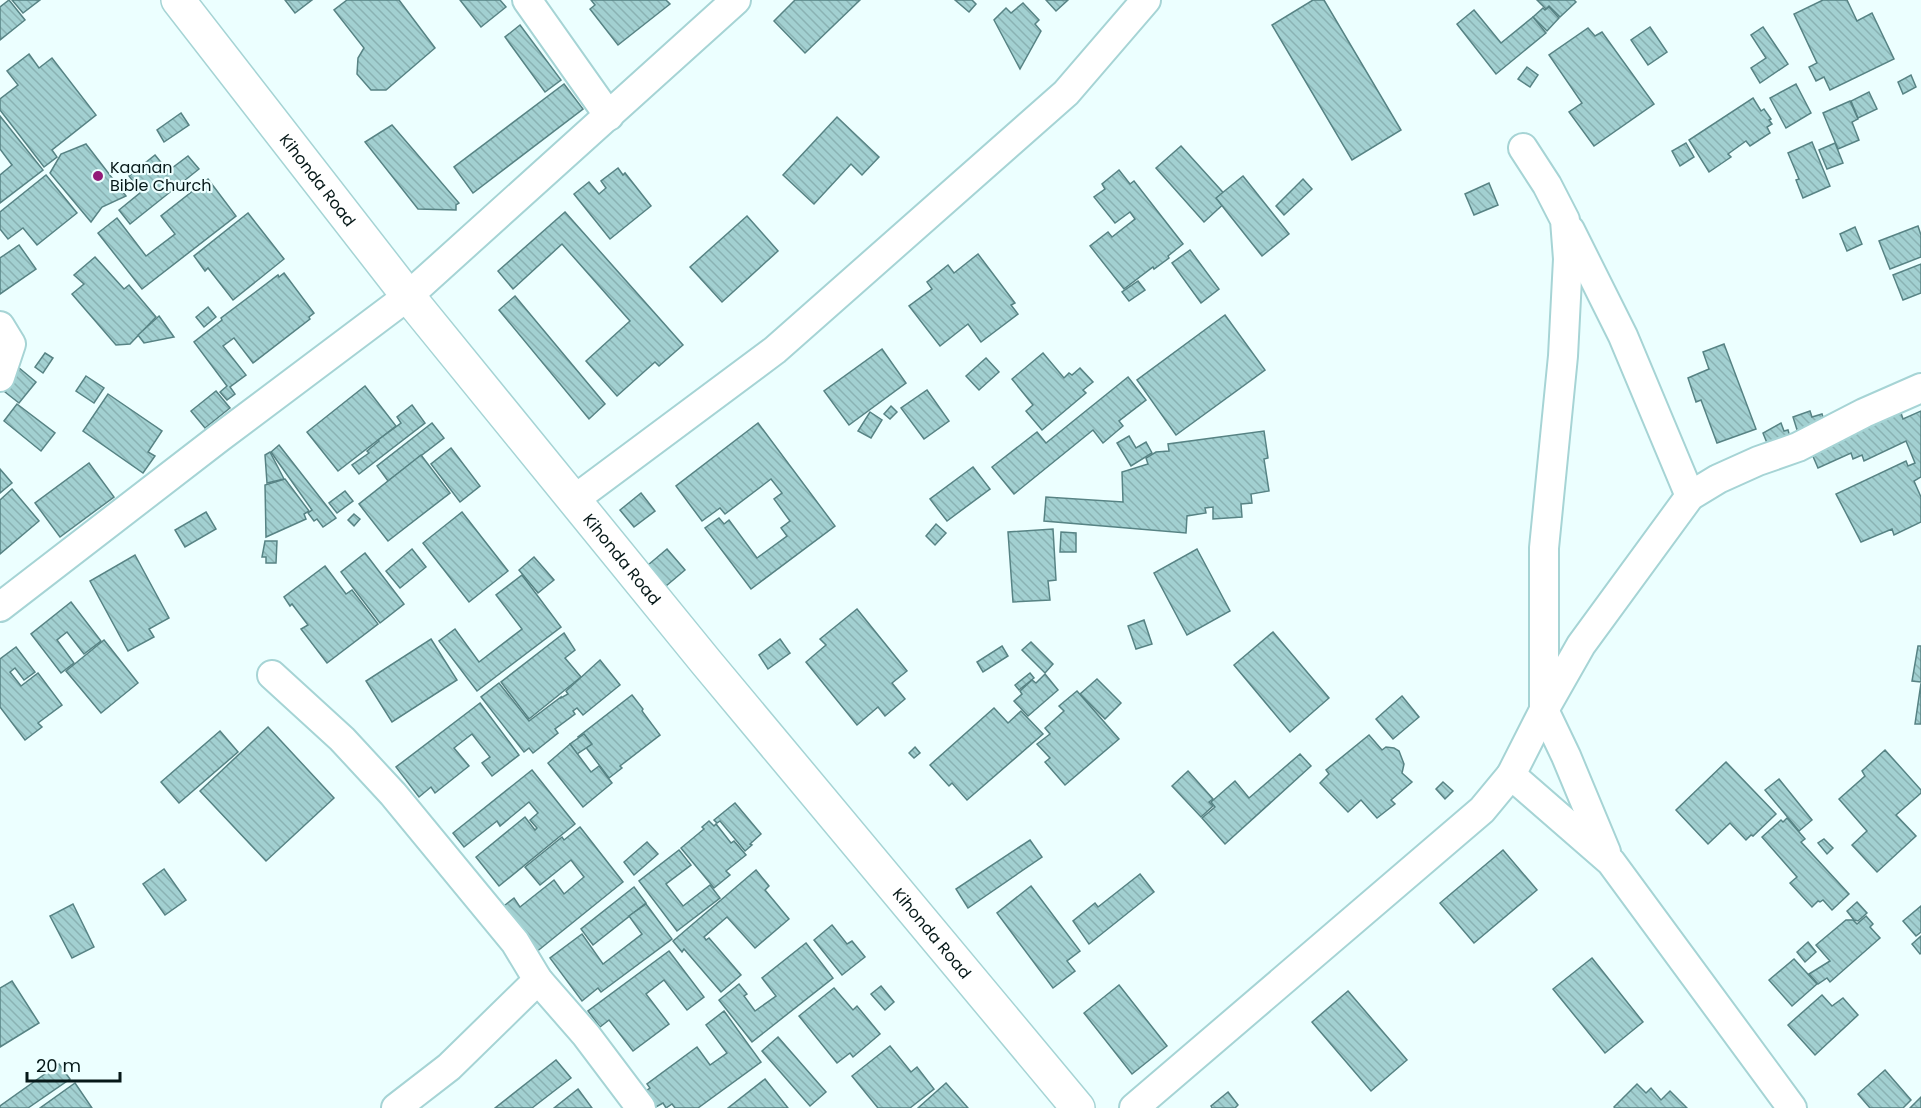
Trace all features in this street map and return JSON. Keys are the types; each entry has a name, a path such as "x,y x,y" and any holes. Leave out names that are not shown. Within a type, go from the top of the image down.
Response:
{"street":[{"name":"Kihonda Road","path":"178,0 408,296 706,662 1078,1108"},
{"path":"526,0 609,116"},
{"path":"0,607 408,296 736,0"},
{"path":"575,499 775,350 1066,93 1146,0"},
{"path":"1522,148 1547,185 1623,336 1690,496"},
{"path":"1565,220 1568,260 1563,356 1544,548 1544,710 1611,862"},
{"path":"0,326 11,344 0,377"},
{"path":"1134,1108 1482,810 1511,775 1581,645 1690,496 1718,479 1758,461 1798,447 1864,413 1921,388"},
{"path":"272,675 342,739 393,794 514,942 538,980 586,1035 641,1108"},
{"path":"1511,775 1611,862 1792,1108"},
{"path":"396,1108 449,1067 538,980"}],"building":[{"path":"9,0 25,20 0,40 0,7"},
{"path":"12,0 40,0 23,13"},
{"path":"285,0 312,0 295,13"},
{"path":"347,0 399,0 435,48 386,90 371,90 357,74 358,58 364,48 334,10"},
{"path":"460,0 500,0 506,7 481,27"},
{"path":"591,0 666,0 670,4 618,45 590,9 595,5"},
{"path":"795,0 860,0 805,53 774,21"},
{"path":"955,0 972,0 976,4 969,12"},
{"path":"1046,0 1068,0 1056,11"},
{"path":"1313,0 1324,0 1401,130 1352,160 1272,25"},
{"path":"1537,0 1574,0 1576,2 1560,17 1549,6 1546,9"},
{"path":"1823,0 1847,0 1857,21 1872,13 1894,59 1830,90 1824,77 1816,81 1809,67 1817,63 1794,14"},
{"path":"1023,3 1039,20 1035,24 1041,31 1020,69 994,20 1006,8 1011,13"},
{"path":"1549,7 1559,18 1547,31 1533,17 1543,8 1545,10"},
{"path":"1474,10 1501,43 1533,17 1546,33 1496,74 1457,24"},
{"path":"520,25 561,80 545,92 505,37"},
{"path":"1650,27 1667,52 1648,65 1631,40"},
{"path":"1763,27 1788,64 1760,83 1751,68 1766,58 1751,35"},
{"path":"1588,28 1595,36 1602,32 1654,104 1594,146 1569,112 1582,103 1549,55"},
{"path":"29,54 39,68 52,58 96,115 52,150 57,157 44,167 0,110 0,99 18,85 7,71"},
{"path":"1527,67 1538,75 1530,87 1518,79"},
{"path":"1911,75 1916,87 1903,94 1898,82"},
{"path":"564,84 583,109 473,193 454,167"},
{"path":"1796,84 1811,113 1786,128 1770,98"},
{"path":"1869,92 1877,109 1858,118 1851,101"},
{"path":"1753,98 1761,111 1764,109 1771,119 1769,120 1772,124 1767,127 1770,133 1750,146 1746,141 1728,154 1731,157 1709,172 1689,140"},
{"path":"1850,101 1858,119 1852,122 1859,140 1838,149 1823,113"},
{"path":"181,113 189,125 164,142 157,130"},
{"path":"0,116 43,170 0,203 0,175 12,165 0,149"},
{"path":"837,117 879,157 862,175 851,164 814,204 783,175"},
{"path":"392,125 459,203 456,205 456,210 418,209 365,142"},
{"path":"1812,142 1830,186 1803,198 1796,180 1799,179 1788,153"},
{"path":"1686,143 1694,157 1680,166 1672,151"},
{"path":"1835,143 1843,163 1827,169 1819,150"},
{"path":"86,144 126,196 102,207 91,222 50,173 61,154"},
{"path":"1181,146 1229,199 1204,222 1156,168"},
{"path":"155,155 168,171 188,156 199,169 130,224 119,210 141,192 129,176"},
{"path":"618,168 623,175 625,173 651,206 610,239 574,194 589,182 599,194 606,188 601,181"},
{"path":"1119,170 1130,184 1134,181 1183,244 1168,256 1169,258 1124,289 1090,246 1108,232 1112,237 1135,219 1130,212 1115,223 1094,197 1105,189 1102,184"},
{"path":"46,175 77,213 37,245 23,228 8,239 0,229 0,212"},
{"path":"1243,176 1289,234 1262,256 1216,198"},
{"path":"208,179 236,216 142,289 98,233 117,218 146,256 175,234 161,216"},
{"path":"1303,179 1312,189 1284,215 1276,206"},
{"path":"1489,183 1498,205 1474,215 1465,194"},
{"path":"565,212 683,345 659,366 655,362 617,396 586,361 630,321 562,244 513,289 498,271"},
{"path":"248,213 284,259 233,300 208,268 205,271 194,256"},
{"path":"747,216 778,251 722,302 690,267"},
{"path":"1918,226 1921,235 1921,257 1890,269 1879,241"},
{"path":"1855,227 1862,244 1847,251 1840,234"},
{"path":"19,245 36,269 0,294 0,258"},
{"path":"1190,250 1219,289 1201,303 1172,263"},
{"path":"978,254 1015,303 1011,305 1018,314 981,342 968,324 940,346 909,306 932,289 927,282 948,265 954,273"},
{"path":"95,257 124,289 129,285 156,317 130,344 116,345 72,294 84,284 74,275"},
{"path":"1921,264 1921,293 1903,300 1893,275"},
{"path":"284,273 314,313 309,317 310,319 253,363 234,338 223,346 246,375 230,387 235,394 227,400 220,392 227,386 194,342 222,320 221,318 278,275 279,277"},
{"path":"1138,281 1145,290 1129,301 1122,292"},
{"path":"515,296 605,404 589,419 499,310"},
{"path":"208,307 216,317 204,327 196,317"},
{"path":"1225,315 1265,370 1176,435 1137,380"},
{"path":"159,316 174,337 144,343 138,335"},
{"path":"1724,344 1756,429 1717,443 1701,400 1696,402 1688,378 1709,369 1703,352"},
{"path":"882,349 906,383 849,425 824,391"},
{"path":"45,353 53,358 43,373 35,367"},
{"path":"1043,353 1064,378 1080,368 1093,382 1083,390 1086,393 1042,430 1026,411 1033,405 1012,379"},
{"path":"986,358 999,372 979,390 966,376"},
{"path":"18,367 36,382 19,403 5,392 13,383 9,379"},
{"path":"86,376 104,388 94,403 76,391"},
{"path":"1128,377 1146,400 1119,421 1123,426 1103,443 1093,430 1014,494 992,467 1037,432 1046,443"},
{"path":"365,386 396,426 338,471 307,432"},
{"path":"927,390 949,421 924,439 901,408"},
{"path":"216,391 230,408 205,428 191,411"},
{"path":"108,394 162,431 148,452 155,456 143,473 83,431"},
{"path":"17,404 55,433 41,451 4,421"},
{"path":"412,405 425,423 359,474 352,465 369,453 367,451 378,440 401,423 397,417"},
{"path":"891,406 897,412 890,419 884,414"},
{"path":"1899,407 1903,419 1921,411 1921,477 1914,481 1921,497 1921,522 1894,535 1892,529 1861,542 1836,494 1906,461 1908,466 1915,463 1906,441 1864,461 1862,455 1853,459 1851,453 1818,468 1812,454"},
{"path":"1810,411 1812,417 1822,414 1825,423 1798,433 1793,417"},
{"path":"870,412 882,420 871,438 858,431"},
{"path":"432,423 444,438 388,481 377,466"},
{"path":"758,423 835,526 751,589 705,528 719,518 724,524 729,520 757,558 787,536 781,528 790,521 774,499 782,493 771,479 725,514 720,508 702,521 676,486"},
{"path":"1781,423 1784,431 1788,430 1791,441 1767,443 1763,433"},
{"path":"1264,431 1268,458 1264,459 1269,491 1251,494 1252,503 1241,504 1242,517 1213,519 1213,507 1205,508 1206,513 1187,516 1186,533 1044,521 1046,497 1123,502 1122,472 1148,464 1146,458 1156,452 1169,451 1168,444"},
{"path":"1129,436 1136,448 1146,442 1152,453 1131,466 1117,443"},
{"path":"279,445 336,518 323,527 308,513 312,510 271,452"},
{"path":"451,448 480,486 460,502 431,464"},
{"path":"270,452 284,479 267,483 265,455"},
{"path":"421,455 450,493 388,541 359,504"},
{"path":"89,463 114,497 60,537 35,503"},
{"path":"973,467 990,489 947,521 930,499"},
{"path":"0,469 12,483 0,493"},
{"path":"285,479 309,511 304,514 306,519 266,537 265,485"},
{"path":"12,489 39,521 0,554 0,500"},
{"path":"345,491 353,501 337,513 329,503"},
{"path":"641,493 655,511 634,527 620,510"},
{"path":"206,512 216,529 185,547 175,530"},
{"path":"462,512 508,571 469,602 423,543"},
{"path":"354,514 360,519 354,526 348,520"},
{"path":"936,524 946,533 935,545 926,536"},
{"path":"1053,529 1056,580 1048,581 1050,600 1013,602 1008,532"},
{"path":"1061,532 1076,533 1076,552 1060,552"},
{"path":"265,541 277,541 276,563 266,563 266,557 262,557"},
{"path":"412,549 426,567 400,588 386,571"},
{"path":"667,549 685,570 666,586 648,565"},
{"path":"1197,549 1230,611 1187,635 1154,573"},
{"path":"365,553 404,604 380,623 341,572"},
{"path":"135,555 169,618 149,629 154,637 128,651 90,581"},
{"path":"534,557 554,580 538,593 519,570"},
{"path":"325,566 346,594 352,590 378,624 327,663 301,629 308,625 284,597"},
{"path":"522,575 561,627 477,691 439,641 455,629 479,662 522,629 496,595"},
{"path":"71,602 101,641 84,654 67,632 57,640 74,663 61,673 31,634"},
{"path":"857,609 907,671 892,683 905,699 885,716 878,707 857,725 806,662 826,645 820,639"},
{"path":"1144,620 1152,644 1136,649 1128,626"},
{"path":"1273,632 1329,698 1290,732 1234,665"},
{"path":"564,633 575,650 565,658 581,677 529,719 501,682"},
{"path":"431,639 457,680 392,722 366,681"},
{"path":"780,639 790,653 768,669 759,655"},
{"path":"104,640 138,683 101,713 66,671"},
{"path":"1031,642 1053,664 1045,673 1022,650"},
{"path":"1002,646 1008,656 983,672 977,662"},
{"path":"1918,646 1921,646 1921,682 1912,681"},
{"path":"16,647 35,672 24,680 15,668 10,672 21,686 38,673 62,705 38,723 42,727 25,740 0,707 0,659"},
{"path":"600,660 620,685 583,715 577,708 573,711 575,714 555,729 558,733 533,753 529,748 524,752 481,697 499,683 529,721 568,694 566,691"},
{"path":"1030,673 1034,678 1019,690 1015,685"},
{"path":"1045,674 1058,690 1028,716 1014,701 1022,694 1020,691 1032,680 1036,683"},
{"path":"1097,679 1121,703 1105,719 1080,694"},
{"path":"1921,683 1921,724 1915,724"},
{"path":"1077,691 1119,739 1065,785 1045,762 1050,758 1037,744 1050,734 1045,728 1064,711 1059,706"},
{"path":"632,695 660,735 620,766 622,768 609,778 578,737"},
{"path":"1402,696 1419,717 1393,739 1376,719"},
{"path":"480,703 519,755 492,776 482,763 490,757 472,734 454,748 469,766 435,793 431,787 419,797 396,767"},
{"path":"994,708 1008,723 1021,711 1043,734 967,800 952,783 949,786 930,765"},
{"path":"268,727 334,798 266,861 200,791"},
{"path":"220,731 238,752 179,803 161,782"},
{"path":"584,734 592,744 577,754 570,744"},
{"path":"1369,735 1382,750 1386,747 1399,751 1404,764 1402,773 1412,782 1391,800 1395,804 1377,818 1361,800 1348,812 1320,783 1329,774 1326,770"},
{"path":"570,744 591,772 599,766 612,783 583,807 548,763"},
{"path":"915,747 920,753 914,758 909,753"},
{"path":"1885,750 1921,790 1921,793 1896,815 1916,836 1877,872 1852,845 1867,831 1839,799 1865,776 1862,771"},
{"path":"1300,754 1311,766 1225,844 1202,818 1215,807 1211,802 1235,781 1249,798"},
{"path":"1726,762 1776,814 1746,840 1730,823 1708,844 1676,810"},
{"path":"532,770 575,824 499,886 476,857 525,817 535,830 537,828 530,820 538,813 529,802 500,826 497,821 464,847 453,833"},
{"path":"1188,771 1213,799 1209,802 1213,806 1201,817 1172,786"},
{"path":"1779,779 1812,820 1799,831 1765,790"},
{"path":"1443,782 1453,791 1445,799 1436,789"},
{"path":"735,803 761,834 745,851 720,821 717,823 714,820"},
{"path":"1787,818 1805,839 1801,842 1849,894 1832,910 1823,900 1818,901 1812,907 1790,883 1797,877 1762,837 1781,820 1783,822"},
{"path":"709,821 714,826 716,824 731,843 734,841 746,855 726,871 730,875 714,888 681,848 704,829 702,827"},
{"path":"580,827 623,882 535,953 500,909 514,898 520,907 554,880 564,894 584,877 571,860 540,885 525,867 562,837 564,840"},
{"path":"1824,839 1833,848 1827,854 1818,843"},
{"path":"1030,840 1042,857 968,908 956,889"},
{"path":"647,842 658,854 634,875 624,862"},
{"path":"679,850 691,865 666,884 683,906 710,885 720,898 677,931 639,881"},
{"path":"1503,850 1537,890 1474,943 1440,903"},
{"path":"164,869 186,900 165,915 143,884"},
{"path":"756,870 769,886 765,890 789,919 755,948 727,917 704,937 706,940 709,938 741,975 721,992 684,949 682,952 673,941"},
{"path":"1140,874 1154,892 1089,944 1073,921 1095,903 1098,907"},
{"path":"1031,886 1080,951 1067,961 1075,971 1053,988 997,913"},
{"path":"634,887 646,903 593,945 581,929"},
{"path":"1857,902 1867,913 1858,921 1854,920 1847,911"},
{"path":"73,904 94,947 72,958 50,916"},
{"path":"646,904 672,939 601,992 598,988 582,1001 550,958 582,934 603,964 642,934 629,916"},
{"path":"1921,906 1921,932 1916,936 1903,921"},
{"path":"1866,916 1873,924 1870,927 1880,938 1830,982 1827,978 1818,984 1809,974 1830,961 1816,945 1846,920 1853,920 1857,924"},
{"path":"832,925 847,944 852,941 865,957 842,975 814,940"},
{"path":"1921,936 1921,953 1920,954 1912,944"},
{"path":"1808,942 1816,952 1805,962 1797,952"},
{"path":"806,943 833,978 752,1042 719,1000 739,984 747,994 744,996 755,1011 776,996 762,978"},
{"path":"669,951 704,997 687,1010 664,980 646,994 669,1024 633,1051 609,1020 600,1027 588,1011"},
{"path":"1592,958 1643,1022 1605,1053 1553,989"},
{"path":"1794,959 1817,984 1792,1006 1769,980"},
{"path":"12,981 39,1023 0,1047 0,988"},
{"path":"1119,985 1167,1046 1132,1074 1084,1013"},
{"path":"881,986 894,1002 885,1010 871,994"},
{"path":"834,988 853,1010 857,1006 880,1034 853,1057 850,1053 837,1063 799,1016"},
{"path":"1348,991 1407,1060 1371,1091 1312,1022"},
{"path":"1822,995 1832,1006 1843,998 1858,1015 1815,1055 1788,1025"},
{"path":"724,1011 761,1062 698,1108 675,1108 672,1104 666,1108 663,1103 654,1108 643,1093 650,1088 647,1084 697,1047 710,1065 727,1053 706,1025"},
{"path":"778,1037 826,1092 810,1106 762,1051"},
{"path":"890,1046 911,1072 917,1067 934,1089 910,1108 878,1108 852,1076"},
{"path":"556,1060 571,1078 532,1108 495,1108"},
{"path":"59,1064 70,1079 28,1108 0,1108 0,1106"},
{"path":"1885,1070 1911,1100 1903,1108 1870,1108 1858,1094"},
{"path":"765,1079 788,1108 728,1108"},
{"path":"75,1083 92,1108 40,1108"},
{"path":"946,1083 968,1108 918,1108"},
{"path":"1637,1084 1646,1093 1651,1088 1661,1100 1670,1091 1687,1108 1615,1108"},
{"path":"578,1089 592,1108 554,1108"},
{"path":"1228,1092 1238,1105 1235,1108 1212,1108 1211,1106"},
{"path":"1921,1097 1921,1108 1910,1108"}],"place":[{"name":"Kaanan Bible Church","path":"98,176"}]}
